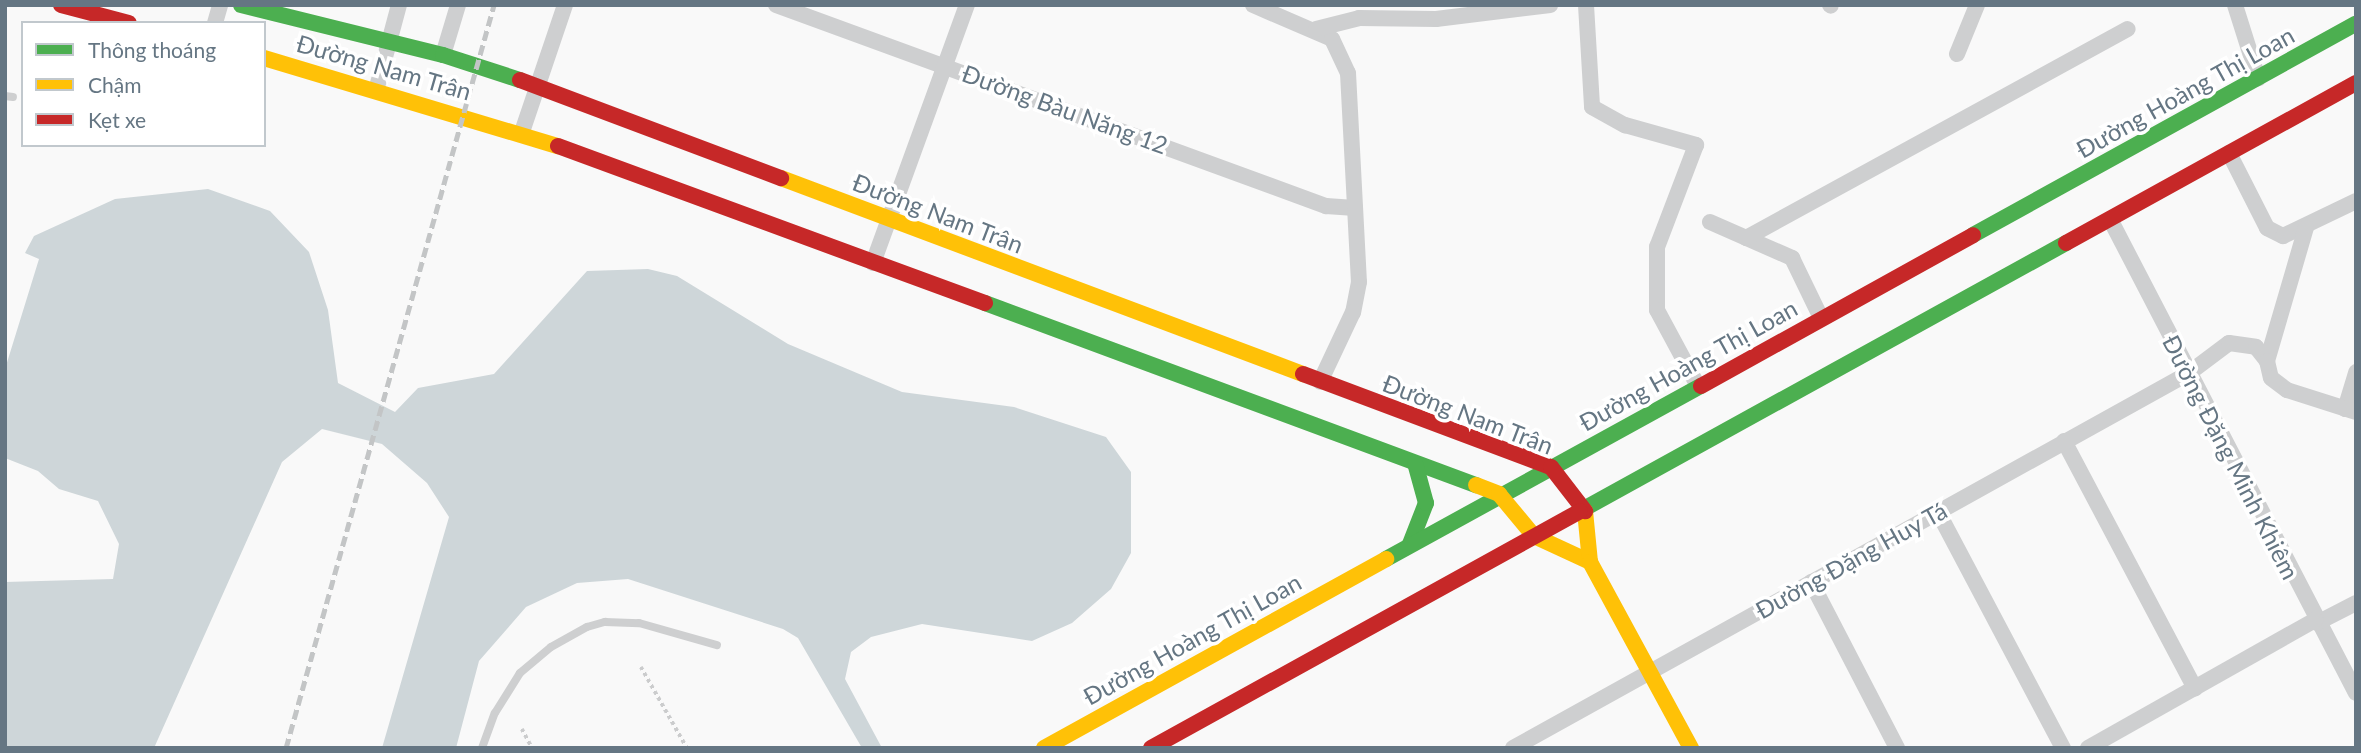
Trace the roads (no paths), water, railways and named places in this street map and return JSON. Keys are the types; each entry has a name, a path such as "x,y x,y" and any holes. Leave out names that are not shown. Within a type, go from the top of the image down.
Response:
{"street":[{"path":"61,5 121,21"},
{"name":"Đường Nam Trân","path":"241,5 443,55 537,86 1550,467 1585,508"},
{"path":"377,87 399,5"},
{"path":"443,55 457,5"},
{"path":"522,132 565,5"},
{"name":"Đường Bàu Năng 12","path":"776,5 1326,206 1355,208"},
{"path":"873,263 967,5"},
{"path":"1253,5 1316,29 1332,39 1348,73 1359,282 1353,312 1320,382"},
{"path":"1316,29 1359,18 1436,19 1550,5"},
{"path":"1586,5 1592,107 1625,125 1696,145 1657,247 1657,310 1698,386"},
{"path":"1957,54 1977,5"},
{"path":"2235,5 2258,78"},
{"name":"Đường Hoàng Thị Loan","path":"1044,748 1499,494 2356,24"},
{"path":"1746,238 2128,29"},
{"name":"Đường Nam Trân","path":"266,59 377,87 522,132 1499,494 1534,536 1590,562"},
{"path":"1151,748 2356,83"},
{"path":"2229,153 2267,228 2283,236 2306,229 2356,201"},
{"name":"Đường Đặng Minh Khiêm","path":"2110,219 2316,621 2356,693"},
{"path":"1710,222 1791,258 1821,318"},
{"path":"2306,229 2267,362 2276,384 2350,410 2356,372"},
{"name":"Đường Đặng Huy Tá","path":"1513,748 2189,373 2229,343 2256,347 2267,362"},
{"path":"2064,441 2195,688"},
{"path":"1410,544 1426,503 1415,463"},
{"path":"1585,508 1590,562 1692,748"},
{"path":"1938,512 2063,748"},
{"path":"1811,582 1897,748"},
{"path":"2088,748 2316,621 2356,603"}],"lane":[{"path":"482,748 495,713 520,673 551,647 587,627 605,622 639,623 717,645"}],"railway":[{"path":"286,748 494,5"}]}
